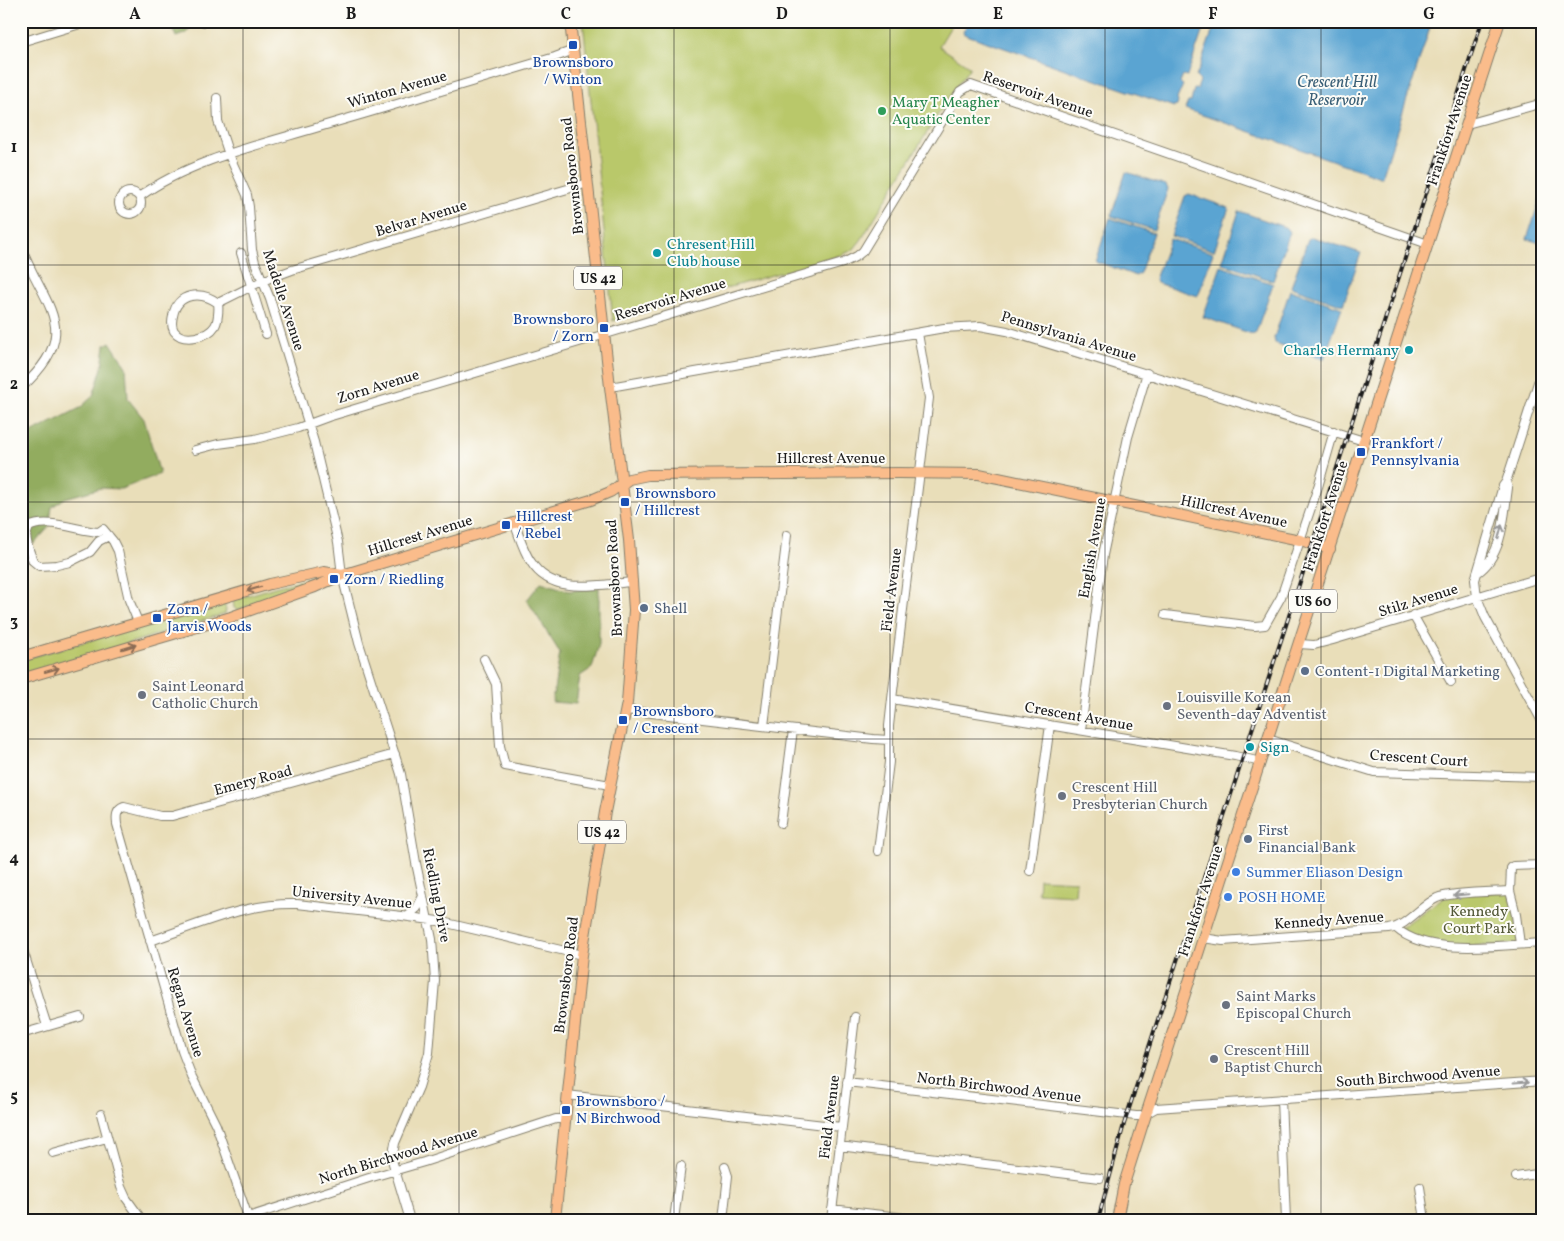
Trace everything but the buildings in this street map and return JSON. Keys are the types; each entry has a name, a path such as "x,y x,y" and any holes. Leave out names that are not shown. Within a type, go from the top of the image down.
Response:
{"main road":[{"name":"Brownsboro Road","path":"555,1220 582,955 610,785 626,710 634,628 632,582 622,483 570,21"},
{"name":"Frankfort Avenue","path":"1117,1220 1124,1184 1500,21"},
{"name":"Hillcrest Avenue","path":"342,575 591,500 610,492 636,476 648,475 953,472 979,474 1300,540 1330,549"},
{"path":"21,657 286,581 324,572 342,575"},
{"path":"21,679 231,616 315,587 342,575"}],"street":[{"path":"21,42 90,21"},
{"name":"Winton Avenue","path":"139,196 182,171 229,155 574,50"},
{"name":"Reservoir Avenue","path":"605,334 843,263 857,256 868,244 960,92 971,85 1428,244"},
{"name":"Madelle Avenue","path":"217,98 218,121 229,155 247,195 252,250 309,423"},
{"path":"1467,124 1543,103"},
{"name":"Belvar Avenue","path":"218,303 262,281 292,270 588,183"},
{"path":"21,247 52,309 55,327 53,347 46,362 21,388"},
{"path":"241,253 266,334"},
{"path":"196,295 212,299 218,303 216,324 210,330 188,338 174,331 172,326 173,316 176,305 181,300 196,295"},
{"name":"Pennsylvania Avenue","path":"610,387 918,333 964,326 996,328 1364,441"},
{"name":"Field Avenue","path":"878,851 889,762 892,699 929,398 918,333"},
{"name":"Zorn Avenue","path":"196,450 218,444 255,439 298,428 309,423 605,334"},
{"path":"1542,720 1485,617 1477,597 1474,580 1500,493 1506,482 1543,367"},
{"name":"English Avenue","path":"1081,730 1099,576 1128,437 1147,374"},
{"path":"309,423 338,542 342,575"},
{"path":"1165,615 1263,626 1268,622 1281,597 1334,431"},
{"path":"514,522 530,562 548,580 559,584 576,586 632,582"},
{"path":"109,536 99,541 90,552 79,558 70,562 47,566 39,566 33,561 26,536 29,527 40,524 61,525 93,532 99,532 103,529 109,536 118,551 129,600 138,622"},
{"path":"764,726 787,535"},
{"name":"Riedling Drive","path":"342,575 359,643 403,780 427,920 432,939 435,968 432,1031 424,1072 396,1143 392,1160 410,1220"},
{"name":"Stilz Avenue","path":"1299,644 1318,644 1543,577"},
{"path":"1413,615 1451,682"},
{"path":"484,659 496,684 500,746 505,766 610,785"},
{"name":"Crescent Avenue","path":"892,699 1235,756 1261,762"},
{"path":"626,710 889,740"},
{"path":"1030,871 1050,725"},
{"path":"781,823 793,730"},
{"name":"Crescent Court","path":"1268,739 1374,772 1543,777"},
{"name":"Emery Road","path":"119,810 124,806 160,816 172,816 395,754"},
{"name":"Regan Avenue","path":"119,810 116,817 182,1051 192,1077 216,1125 248,1217"},
{"path":"1520,944 1510,890 1511,868 1512,866 1543,865"},
{"path":"1396,928 1416,912 1440,897 1510,890"},
{"path":"408,916 417,908 423,896"},
{"name":"University Avenue","path":"150,941 248,909 280,904 297,904 408,916 582,955"},
{"name":"Kennedy Avenue","path":"1203,938 1223,941 1396,928 1403,935 1415,940 1454,947 1543,943"},
{"path":"21,944 47,1026"},
{"path":"21,1034 80,1017"},
{"name":"Field Avenue","path":"831,1220 855,1017"},
{"name":"South Birchwood Avenue","path":"1147,1113 1156,1108 1543,1081"},
{"name":"North Birchwood Avenue","path":"847,1082 1136,1116 1147,1113"},
{"path":"567,1095 842,1127"},
{"path":"1281,1099 1286,1220"},
{"path":"101,1114 126,1198 142,1220"},
{"name":"North Birchwood Avenue","path":"239,1220 556,1119 565,1119"},
{"path":"53,1153 107,1138"},
{"path":"839,1146 1100,1178"},
{"path":"674,1220 681,1166"},
{"path":"723,1220 728,1176 725,1168"},
{"path":"1516,1177 1543,1173"},
{"path":"1420,1187 1425,1220"},
{"path":"832,1209 923,1220"}],"green space":[{"path":"173,21 193,21 187,33 176,37 172,27"},
{"path":"583,21 954,21 939,46 970,67 947,100 853,250 613,321"},
{"path":"110,342 126,367 128,399 144,419 160,474 121,489 101,488 65,498 52,507 49,527 34,544 21,528 21,438 80,408 93,396 102,368 105,345"},
{"path":"323,575 327,578 237,610 234,608 233,600"},
{"path":"541,582 569,591 599,587 599,644 592,668 580,676 576,704 552,702 560,653 527,600"},
{"path":"221,603 224,604 226,609 225,614 21,676 21,660"},
{"path":"1039,879 1076,881 1075,895 1038,893"},
{"name":"Kennedy Court Park","path":"1510,891 1520,944 1453,947 1421,941 1398,930 1445,896"}],"water":[{"path":"969,21 1206,21 1187,76 1183,75 1180,83 1183,85 1177,99 1177,106 1174,107 964,34 963,32"},
{"name":"Crescent Hill Reservoir","path":"1216,21 1432,21 1382,177 1185,109 1188,102 1191,102 1194,89 1197,89 1200,81 1196,77"},
{"path":"1126,172 1166,185 1168,189 1154,230 1111,216"},
{"path":"1543,190 1543,236 1540,243 1527,239"},
{"path":"1189,194 1229,208 1214,251 1171,236 1185,196"},
{"path":"1239,211 1287,228 1290,232 1273,281 1222,263"},
{"path":"1110,218 1154,233 1140,273 1136,276 1095,261"},
{"path":"1312,237 1361,253 1343,305 1291,287 1308,239"},
{"path":"1170,239 1213,253 1198,296 1157,283 1155,279"},
{"path":"1221,266 1273,284 1256,332 1252,334 1203,317"},
{"path":"1290,290 1342,308 1324,359 1275,343 1274,338"}],"railway":[{"path":"1098,1220 1124,1124 1482,21"}],"place":[{"name":"Brownsboro / Winton","path":"573,45"},
{"name":"Mary T Meagher Aquatic Center","path":"882,111"},
{"name":"Chresent Hill Club house","path":"657,253"},
{"name":"Brownsboro / Zorn","path":"604,328"},
{"name":"Charles Hermany","path":"1409,350"},
{"name":"Frankfort / Pennsylvania","path":"1361,452"},
{"name":"Brownsboro / Hillcrest","path":"625,502"},
{"name":"Hillcrest / Rebel","path":"506,525"},
{"name":"Zorn / Riedling","path":"334,579"},
{"name":"Shell","path":"644,608"},
{"name":"Zorn / Jarvis Woods","path":"157,618"},
{"name":"Content-1 Digital Marketing","path":"1305,671"},
{"name":"Saint Leonard Catholic Church","path":"142,695"},
{"name":"Louisville Korean Seventh-day Adventist","path":"1167,706"},
{"name":"Brownsboro / Crescent","path":"623,720"},
{"name":"Sign","path":"1250,747"},
{"name":"Crescent Hill Presbyterian Church","path":"1062,796"},
{"name":"First Financial Bank","path":"1248,839"},
{"name":"Summer Eliason Design","path":"1236,872"},
{"name":"POSH HOME","path":"1228,897"},
{"name":"Saint Marks Episcopal Church","path":"1226,1005"},
{"name":"Crescent Hill Baptist Church","path":"1214,1059"},
{"name":"Brownsboro / N Birchwood","path":"566,1110"}]}
